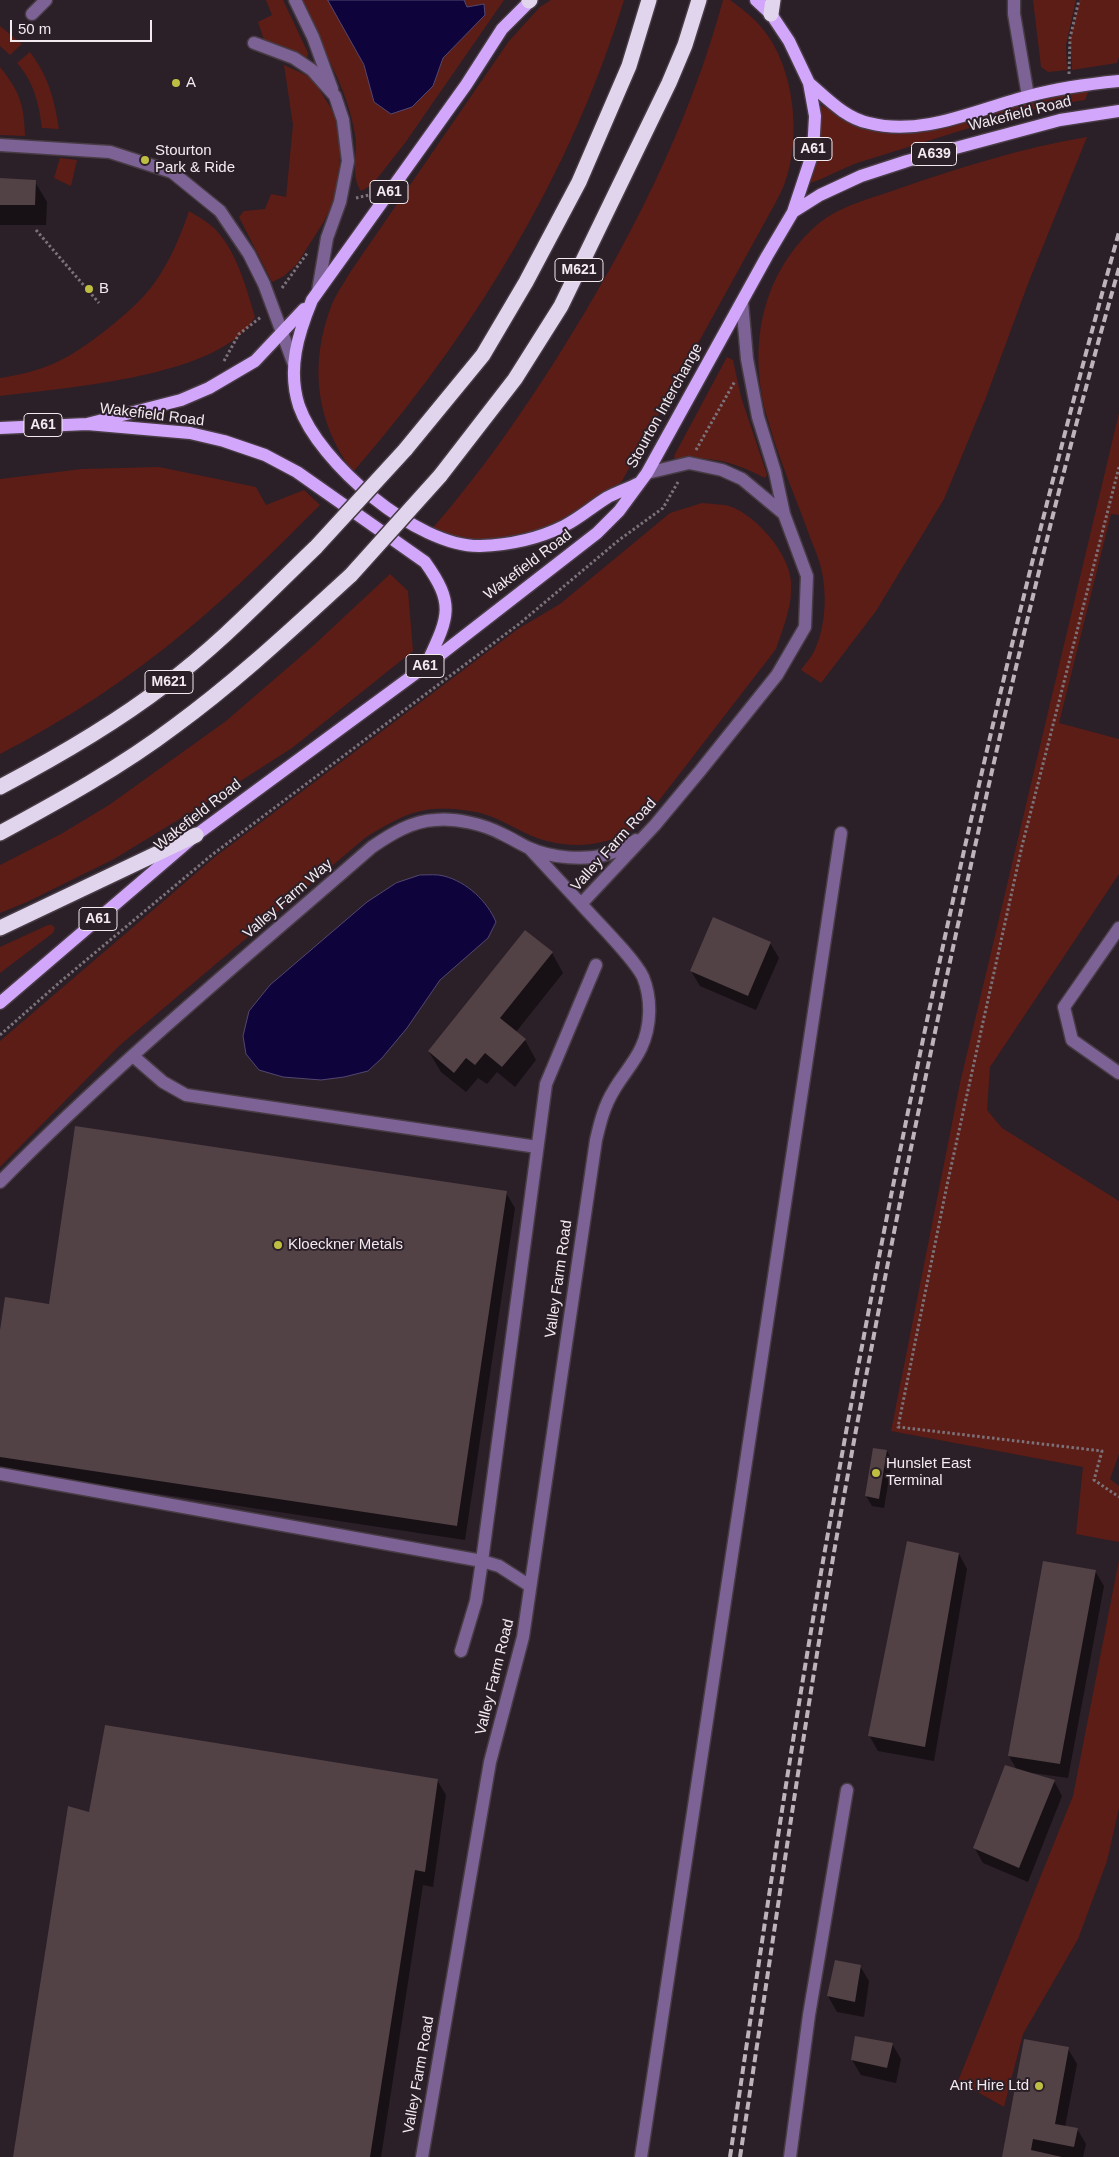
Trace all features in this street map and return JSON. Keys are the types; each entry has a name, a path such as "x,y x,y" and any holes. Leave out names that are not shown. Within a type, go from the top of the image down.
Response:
{"highway":[{"name":"M621","path":"0,787 98,731 165,686 218,642 316,547 405,450 483,355 526,282 579,182 629,66 649,0"},
{"name":"M621","path":"0,833 114,766 174,728 231,683 351,575 440,476 516,379 561,306 648,129 685,45 699,0"},
{"path":"0,928 196,835"}],"main road":[{"name":"Stourton Interchange","path":"530,0 502,29 466,85 315,295 301,325 293,362 299,405 310,430 330,457 357,483 397,515 444,539 478,546 506,544 534,537 564,526 607,498 644,478 793,212 813,152 815,116 809,83 798,57 772,7 756,0"},
{"name":"Wakefield Road","path":"809,83 845,113 868,123 905,128 946,120 1028,96 1069,87 1119,81"},
{"name":"Wakefield Road","path":"793,212 820,195 861,176 986,138 1060,120 1119,111"},
{"name":"A61","path":"0,428 87,424 181,400 209,388 254,361 283,333 315,295"},
{"name":"Wakefield Road","path":"87,424 190,433 265,455 297,472 425,562 439,582 446,602 442,630 426,665"},
{"name":"Wakefield Road","path":"0,1003 196,835 426,665 597,533 619,511 644,478"}],"street":[{"path":"32,14 46,0"},
{"path":"295,0 313,37 343,120 348,161 340,202 327,238 315,295"},
{"path":"1014,0 1014,14 1028,96"},
{"path":"254,43 294,58 312,70 335,96"},
{"path":"0,145 110,152 172,172 220,211 249,254 264,284 293,362"},
{"name":"Valley Farm Road","path":"422,2157 490,1762 523,1637 596,1140 602,1114 613,1091 641,1048 648,1025 649,1000 642,976 628,956 580,904 655,825 777,675 805,627 808,576 784,514 775,472 758,417 747,359 742,302"},
{"path":"644,478 689,464 722,470 742,479 784,514"},
{"name":"Valley Farm Way","path":"0,1182 53,1128 133,1056 372,846 392,834 415,824 435,820 459,822 500,832 530,849 558,856 581,857 609,854 634,841 655,825"},
{"path":"641,2157 841,833"},
{"path":"530,849 580,904"},
{"path":"1119,928 1064,1007 1072,1040 1119,1073"},
{"path":"461,1651 476,1601 482,1561 546,1084 596,965"},
{"path":"133,1056 163,1082 186,1095 537,1147"},
{"path":"0,1474 482,1561 499,1566 530,1586"},
{"path":"790,2157 809,2015 847,1790"}],"path":[{"path":"1069,87 1070,38 1079,0"},
{"path":"36,230 100,303"},
{"path":"0,1035 60,982 213,854 519,624 619,540 663,508 747,359"},
{"path":"1119,467 1022,846 947,1185 898,1427 1102,1451 1094,1480 1119,1497"}],"shaded area":[{"path":"266,0 283,0 308,53 307,60 264,40 258,22 272,15"},
{"path":"298,0 328,0 364,65 374,102 433,86 443,58 485,15 466,7 464,0 504,0 405,143 372,185 361,191 355,171 355,135 346,100 332,66"},
{"path":"328,0 464,0 467,7 484,4 485,15 443,58 433,86 412,107 391,114 374,102 364,65"},
{"path":"551,0 624,0 602,65 576,128 546,190 513,250 477,309 438,365 397,420 353,472 340,453 330,433 320,391 320,348 332,304 351,271 509,41 540,7"},
{"path":"723,0 730,0 751,16 762,28 773,44 782,63 788,83 794,125 793,147 790,167 784,185 771,212 622,481 597,505 570,523 508,541 471,540 431,530 466,488 515,422 560,353 610,269 655,182 675,138 709,47"},
{"path":"1033,0 1076,0 1066,45 1067,70 1048,72 1041,67"},
{"path":"1080,0 1119,0 1119,57 1117,63 1072,70 1070,38"},
{"path":"0,26 22,44 10,55 0,46"},
{"path":"30,52 42,71 50,89 59,129 42,128 32,86 17,63"},
{"path":"284,65 312,78 334,113 341,149 336,197 323,223 297,264 284,276 272,282 239,217 244,211 265,209 271,194 286,197 293,125"},
{"path":"0,67 20,99 25,136 0,135"},
{"path":"1089,90 1085,100 1047,106 1011,115 857,163 809,183 821,105 864,129 901,134 932,130 1043,100"},
{"path":"1087,137 1029,281 985,400 944,499 876,611 821,683 801,670 815,650 824,618 825,598 821,568 776,448 762,394 759,340 763,314 771,290 783,266 798,244 818,224 836,212 865,200 966,166 1038,147"},
{"path":"60,158 77,160 71,186 54,178"},
{"path":"189,211 215,229 223,238 235,259 255,317 247,328 225,346 198,359 165,370 94,384 0,396 0,378 38,370 68,356 114,324 134,306 150,289 164,268 176,246"},
{"path":"727,357 733,360 741,397 767,475 765,478 742,467 722,461 700,458 675,459 674,456"},
{"path":"1119,413 1119,515 1111,514 1059,723 1119,739 1119,874 990,1067 987,1110 1002,1128 1119,1201 1119,1454 1110,1479 1119,1486 1119,1542 1076,1534 1083,1467 891,1431 960,1083"},
{"path":"159,467 256,487 266,505 304,490 320,505 238,585 165,648 97,697 49,727 0,754 0,479 82,469"},
{"path":"702,503 729,506 750,517 769,536 784,558 789,570 791,590 789,608 776,649 647,816 629,831 615,838 604,842 582,845 559,844 537,838 491,816 460,810 425,810 407,815 390,823 365,838 120,1045 0,1167 0,1041 215,857 518,629 560,604 670,513"},
{"path":"390,574 408,591 413,651 292,748 206,803 114,859 27,902 0,913 0,865 61,834 109,805 226,721 314,645"},
{"path":"420,875 444,876 461,883 475,893 482,900 496,922 488,938 440,980 407,1028 382,1058 368,1071 321,1080 283,1077 259,1070 246,1054 243,1036 249,1011 270,985 367,902 396,883"},
{"path":"48,925 52,925 55,928 53,933 0,973 0,947"},
{"path":"1119,1560 1119,1808 1107,1861 1078,1939 1023,2034 1004,2107 958,2081 1073,1796"}],"building":[{"path":"0,178 36,180 35,205 0,205"},
{"path":"713,917 771,942 748,996 690,971"},
{"path":"525,930 553,952 500,1018 526,1039 502,1067 485,1053 475,1065 466,1058 454,1073 428,1051"},
{"path":"75,1126 507,1191 457,1526 0,1457 0,1330 5,1297 49,1304"},
{"name":"Hunslet East Terminal","path":"873,1448 887,1450 879,1499 865,1496"},
{"path":"907,1541 959,1553 925,1747 868,1736"},
{"path":"1043,1561 1096,1570 1060,1764 1008,1756"},
{"path":"105,1725 438,1779 425,1872 415,1870 370,2157 13,2157 68,1806 89,1812"},
{"path":"1005,1765 1055,1780 1019,1868 973,1848"},
{"path":"835,1960 861,1965 855,2002 827,1996"},
{"path":"855,2036 893,2043 887,2068 851,2060"},
{"name":"Ant Hire Ltd","path":"1024,2039 1069,2047 1055,2124 1078,2128 1074,2147 1033,2139 1031,2150 1062,2157 1002,2157"}],"railway":[{"path":"730,2157 814,1611 889,1205 958,879 995,716 1075,393 1119,232"},
{"path":"740,2157 799,1768 837,1535 918,1112 972,860 1041,563 1059,489 1119,268"}],"place":[{"name":"A","path":"176,83"},
{"name":"Stourton Park & Ride","path":"145,160"},
{"name":"B","path":"89,289"},
{"name":"Kloeckner Metals","path":"278,1245"},
{"name":"Hunslet East Terminal","path":"876,1473"},
{"name":"Ant Hire Ltd","path":"1039,2086"}]}
